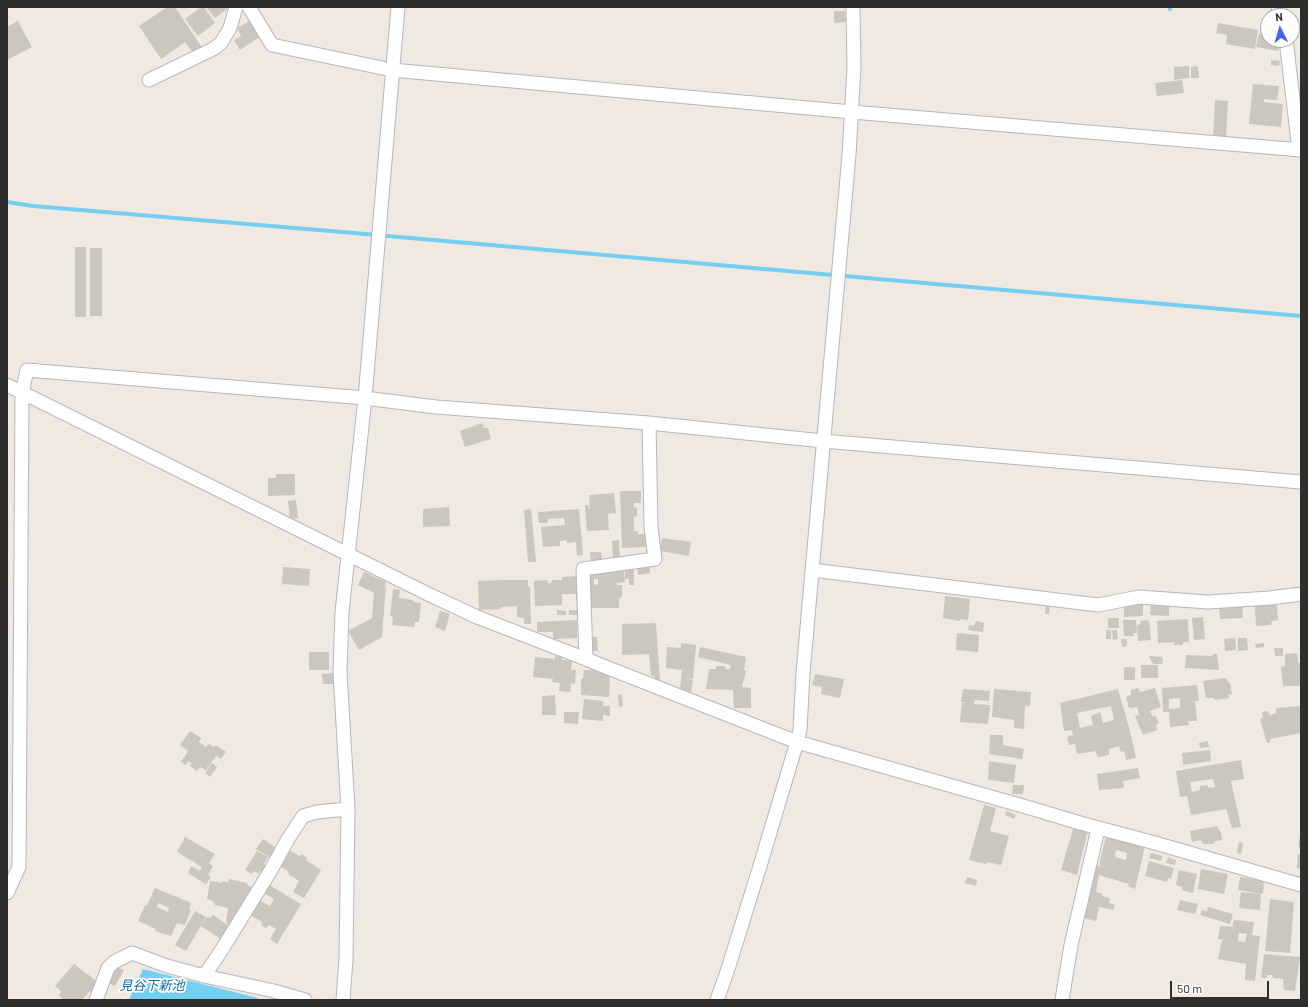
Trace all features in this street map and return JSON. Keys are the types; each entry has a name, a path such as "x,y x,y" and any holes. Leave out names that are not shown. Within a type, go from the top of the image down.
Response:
{"street":[{"path":"149,80 212,49 221,43 230,28 236,7"},
{"path":"249,7 272,45 392,70 852,112 1300,150 1287,48"},
{"path":"343,1000 346,959 348,809 340,672 342,612 365,398 398,7"},
{"path":"717,1000 727,972 800,730 802,678 852,112 854,68 853,7"},
{"path":"7,893 19,867 22,393 27,370 365,398 436,407 649,423 823,441 1301,482"},
{"path":"7,385 477,617 797,742 1030,808 1098,829 1155,843 1301,885"},
{"path":"586,659 583,569 655,559 651,527 649,423"},
{"path":"812,570 1098,605 1139,597 1208,602 1270,598 1301,594"},
{"path":"204,976 221,951 303,816 317,812 348,809"},
{"path":"1062,1000 1070,945 1098,829"},
{"path":"96,1000 108,968 114,962 132,952 167,966 204,976 274,991 305,1000"}],"water":[{"name":"見谷下新池","path":"143,969 258,998 257,1000 129,1000"}],"building":[{"path":"167,7 175,7 203,49 195,55 185,42 161,59 139,26"},
{"path":"201,7 204,7 215,23 198,36 185,19"},
{"path":"206,7 230,7 215,18"},
{"path":"834,11 845,11 846,22 834,23"},
{"path":"18,21 32,47 7,60 7,27"},
{"path":"249,21 260,37 240,50 234,40 241,36 237,28"},
{"path":"1218,23 1258,30 1255,49 1226,44 1227,35 1216,33"},
{"path":"1259,34 1260,34 1260,48 1256,47"},
{"path":"1262,48 1279,48 1278,51"},
{"path":"1271,60 1280,61 1279,66 1271,65"},
{"path":"1189,66 1189,78 1174,80 1174,67"},
{"path":"1198,66 1199,78 1191,78 1191,67"},
{"path":"1182,80 1184,93 1157,96 1155,83"},
{"path":"1253,84 1279,86 1277,100 1264,99 1264,102 1283,104 1281,127 1249,124"},
{"path":"1215,100 1228,101 1226,139 1213,138"},
{"path":"75,247 86,247 86,317 75,317"},
{"path":"90,248 102,248 102,316 90,316"},
{"path":"482,423 484,428 488,428 491,439 465,447 460,431"},
{"path":"276,474 295,474 295,495 268,496 268,478 276,478"},
{"path":"620,491 641,491 641,503 634,503 634,507 637,508 637,516 634,517 634,531 628,532 638,531 638,534 646,534 647,547 622,548"},
{"path":"614,493 616,513 608,514 609,530 587,531 585,505 588,505 590,510 589,495"},
{"path":"296,500 298,518 290,519 288,501"},
{"path":"449,507 450,526 423,527 423,509"},
{"path":"531,509 536,562 528,562 524,510"},
{"path":"579,509 583,555 577,556 576,542 567,543 567,540 560,541 560,546 543,547 541,527 565,525 564,518 548,519 547,523 539,523 538,512"},
{"path":"662,538 691,542 689,556 660,551"},
{"path":"619,540 620,559 613,560 612,541"},
{"path":"590,552 601,552 602,561 591,562"},
{"path":"650,564 650,573 638,575 637,565"},
{"path":"623,565 625,582 617,583 617,585 622,585 622,597 619,598 619,608 589,608 588,570","holes":["594,579 598,579 598,584 594,585"]},
{"path":"283,567 310,569 309,586 282,584"},
{"path":"625,570 634,570 634,585 629,585 629,579 625,579"},
{"path":"364,572 386,582 382,592 386,584 382,637 359,650 348,631 372,618 374,593 358,585"},
{"path":"579,576 580,600 576,601 576,594 562,594 562,605 535,606 534,581 547,580 548,583 551,583 552,580 562,580 562,577"},
{"path":"528,580 528,587 530,587 531,624 524,624 524,618 517,617 517,606 501,607 501,609 479,610 478,581"},
{"path":"393,589 400,590 399,598 421,603 419,622 415,622 414,627 392,625 393,617 390,616"},
{"path":"945,596 970,599 968,620 960,619 960,621 943,618"},
{"path":"1151,602 1169,603 1169,616 1150,615"},
{"path":"1046,603 1050,604 1049,614 1045,614"},
{"path":"1143,603 1143,616 1124,617 1124,604"},
{"path":"1277,604 1278,620 1272,621 1271,625 1256,626 1255,606"},
{"path":"1242,605 1243,618 1220,619 1219,606"},
{"path":"557,610 566,611 566,615 557,615"},
{"path":"569,610 579,610 579,615 569,615"},
{"path":"440,611 450,614 445,631 435,627"},
{"path":"1203,617 1205,639 1194,640 1192,618"},
{"path":"1108,618 1119,618 1119,628 1108,628"},
{"path":"1188,619 1189,642 1183,642 1183,645 1174,645 1174,642 1158,643 1157,621"},
{"path":"577,620 577,638 553,639 553,632 537,632 537,622"},
{"path":"1123,620 1136,620 1137,633 1133,633 1134,636 1124,636"},
{"path":"1149,620 1151,640 1138,641 1137,625 1141,624 1140,621"},
{"path":"976,621 984,623 983,632 968,630 969,625 974,626"},
{"path":"622,624 656,624 660,680 657,681 655,680 654,676 651,676 649,654 622,655"},
{"path":"1106,630 1111,630 1111,639 1106,639"},
{"path":"1112,630 1117,630 1118,639 1113,640"},
{"path":"957,633 979,635 978,652 956,650"},
{"path":"589,637 597,637 598,651 590,651"},
{"path":"1235,638 1236,650 1225,651 1224,639"},
{"path":"1238,638 1247,638 1248,650 1238,651"},
{"path":"1121,639 1127,639 1127,646 1122,647"},
{"path":"681,643 696,645 693,679 684,678 693,680 691,693 680,688 682,670 666,668 667,647 681,648"},
{"path":"1264,643 1264,647 1256,648 1255,644"},
{"path":"700,647 746,657 744,670 746,671 742,687 751,688 751,708 734,708 733,690 706,689 709,669 716,669 716,666 725,666 726,669 730,669 731,665 698,657"},
{"path":"1274,648 1283,648 1283,656 1275,656"},
{"path":"309,652 329,652 329,670 309,670"},
{"path":"1297,653 1298,663 1301,663 1301,686 1283,686 1281,667 1285,666 1285,654"},
{"path":"1213,654 1217,654 1219,670 1185,668 1186,655 1212,656"},
{"path":"555,656 562,657 562,660 572,661 571,670 576,670 575,684 571,683 570,692 559,691 560,683 552,682 553,679 533,677 535,657 555,659"},
{"path":"1149,656 1162,657 1163,664 1153,664"},
{"path":"1141,665 1158,665 1158,678 1141,678"},
{"path":"1124,667 1135,667 1135,680 1124,680"},
{"path":"584,670 594,670 610,676 609,697 581,695 581,679 583,679"},
{"path":"333,673 334,684 323,684 322,674"},
{"path":"815,674 844,679 840,698 821,694 822,687 812,685"},
{"path":"1226,678 1230,683 1232,694 1228,695 1229,698 1215,700 1214,698 1206,698 1203,681"},
{"path":"1197,685 1199,701 1195,701 1197,721 1188,721 1189,725 1170,727 1169,712 1163,712 1162,688","holes":["1180,698 1180,708 1169,709 1169,699"]},
{"path":"1138,688 1140,692 1155,688 1161,707 1150,711 1153,717 1155,715 1159,723 1156,725 1157,730 1143,735 1135,716 1139,715 1137,707 1129,708 1126,697 1131,695 1131,690"},
{"path":"963,689 990,691 989,701 975,700 974,704 990,705 988,724 960,722 962,703 967,703 961,702"},
{"path":"994,689 1031,692 1030,706 1025,706 1024,729 1014,728 1014,720 992,717"},
{"path":"1118,689 1136,758 1126,760 1124,751 1121,752 1119,746 1109,749 1109,755 1098,757 1095,751 1077,754 1075,744 1069,745 1067,737 1073,735 1072,730 1064,731 1060,703","holes":["1111,706 1114,720 1103,723 1100,712 1091,716 1093,725 1080,728 1077,713"]},
{"path":"622,694 623,706 619,707 618,695"},
{"path":"555,695 556,715 542,715 542,696"},
{"path":"584,699 603,701 603,706 610,706 610,716 603,715 603,721 582,719"},
{"path":"1301,706 1301,733 1270,739 1270,742 1267,743 1260,719 1263,718 1262,712 1268,711 1270,715 1276,713 1276,708"},
{"path":"564,712 579,712 578,724 564,723"},
{"path":"190,731 201,738 199,742 206,747 209,744 214,747 216,745 226,752 221,759 216,756 206,770 200,767 197,771 190,766 192,763 188,761 186,765 181,762 188,751 180,745"},
{"path":"990,735 1003,735 1003,745 1024,749 1022,759 989,754"},
{"path":"1208,741 1209,747 1200,748 1199,743"},
{"path":"1210,750 1211,761 1183,765 1182,753"},
{"path":"1241,760 1244,779 1231,781 1241,827 1232,828 1226,809 1191,815 1187,796 1180,797 1176,771","holes":["1213,779 1215,787 1209,788 1207,785 1200,786 1200,790 1192,792 1190,782"]},
{"path":"989,761 1016,765 1014,783 988,780"},
{"path":"212,763 217,767 210,777 205,773"},
{"path":"1138,768 1140,778 1123,781 1124,788 1099,790 1097,774"},
{"path":"1013,785 1024,785 1023,794 1012,794"},
{"path":"984,805 996,808 990,831 1009,836 1001,865 987,862 986,864 969,860"},
{"path":"1006,811 1016,815 1014,819 1005,815"},
{"path":"1074,826 1088,830 1077,875 1061,870"},
{"path":"1217,826 1221,832 1222,840 1215,841 1213,844 1203,844 1201,840 1192,842 1190,831"},
{"path":"1106,836 1145,846 1135,889 1128,886 1129,884 1099,875 1096,892 1102,894 1102,896 1110,898 1109,903 1115,905 1113,910 1099,907 1096,921 1083,918 1094,865 1103,867 1099,865","holes":["1116,850 1127,853 1126,860 1115,857"]},
{"path":"1301,836 1301,848 1298,847"},
{"path":"185,837 215,854 209,863 213,866 208,875 211,877 206,884 188,873 191,866 200,871 202,867 177,852"},
{"path":"263,839 278,849 272,859 256,849"},
{"path":"1239,842 1243,843 1241,854 1237,853"},
{"path":"285,848 300,856 302,854 307,858 306,860 321,870 304,898 293,892 299,881 288,874 289,872 276,864"},
{"path":"257,851 268,857 264,864 266,866 263,872 260,871 259,874 254,871 252,874 245,870"},
{"path":"1151,853 1163,856 1161,861 1149,858"},
{"path":"1298,854 1301,854 1301,869 1297,868"},
{"path":"1168,857 1176,860 1175,865 1166,863"},
{"path":"1149,861 1174,868 1171,879 1168,878 1167,882 1145,876"},
{"path":"1201,869 1228,874 1224,894 1198,889"},
{"path":"1179,870 1197,874 1193,893 1182,890 1182,887 1176,885"},
{"path":"967,877 977,880 976,886 965,883"},
{"path":"1240,877 1264,881 1263,894 1238,890"},
{"path":"229,879 247,883 248,886 253,887 253,896 246,897 244,907 240,907 238,917 231,927 226,922 228,908 215,905 214,902 207,899 210,881 222,883 223,881 228,882"},
{"path":"266,883 301,904 277,944 270,939 276,929 269,925 266,928 261,925 262,922 248,914 257,899 270,906 274,899 261,891"},
{"path":"155,888 191,903 189,909 191,910 185,925 177,923 171,936 155,931 156,929 138,921 145,905 147,905","holes":["159,903 169,908 168,912 157,907"]},
{"path":"1241,892 1261,894 1260,910 1239,908"},
{"path":"1270,899 1294,902 1290,953 1265,951"},
{"path":"1180,900 1198,904 1195,914 1177,910"},
{"path":"1208,907 1233,914 1230,924 1200,915 1202,910 1207,911"},
{"path":"195,911 206,917 186,951 175,945"},
{"path":"213,915 231,927 223,940 201,926 207,917 210,918"},
{"path":"1234,920 1254,922 1252,935 1260,936 1255,981 1245,980 1246,964 1218,959 1222,940 1229,940 1218,939 1220,926 1232,927","holes":["1239,933 1247,934 1245,942 1238,941"]},
{"path":"1264,954 1300,957 1295,991 1284,990 1283,979 1273,978 1272,975 1267,975 1267,978 1261,978"},
{"path":"74,964 99,983 92,992 90,991 82,1000 64,1000 59,996 61,991 55,986"},
{"path":"117,967 124,970 115,986 108,983"}],"waterway":[{"path":"7,202 33,206 1301,316"}]}
